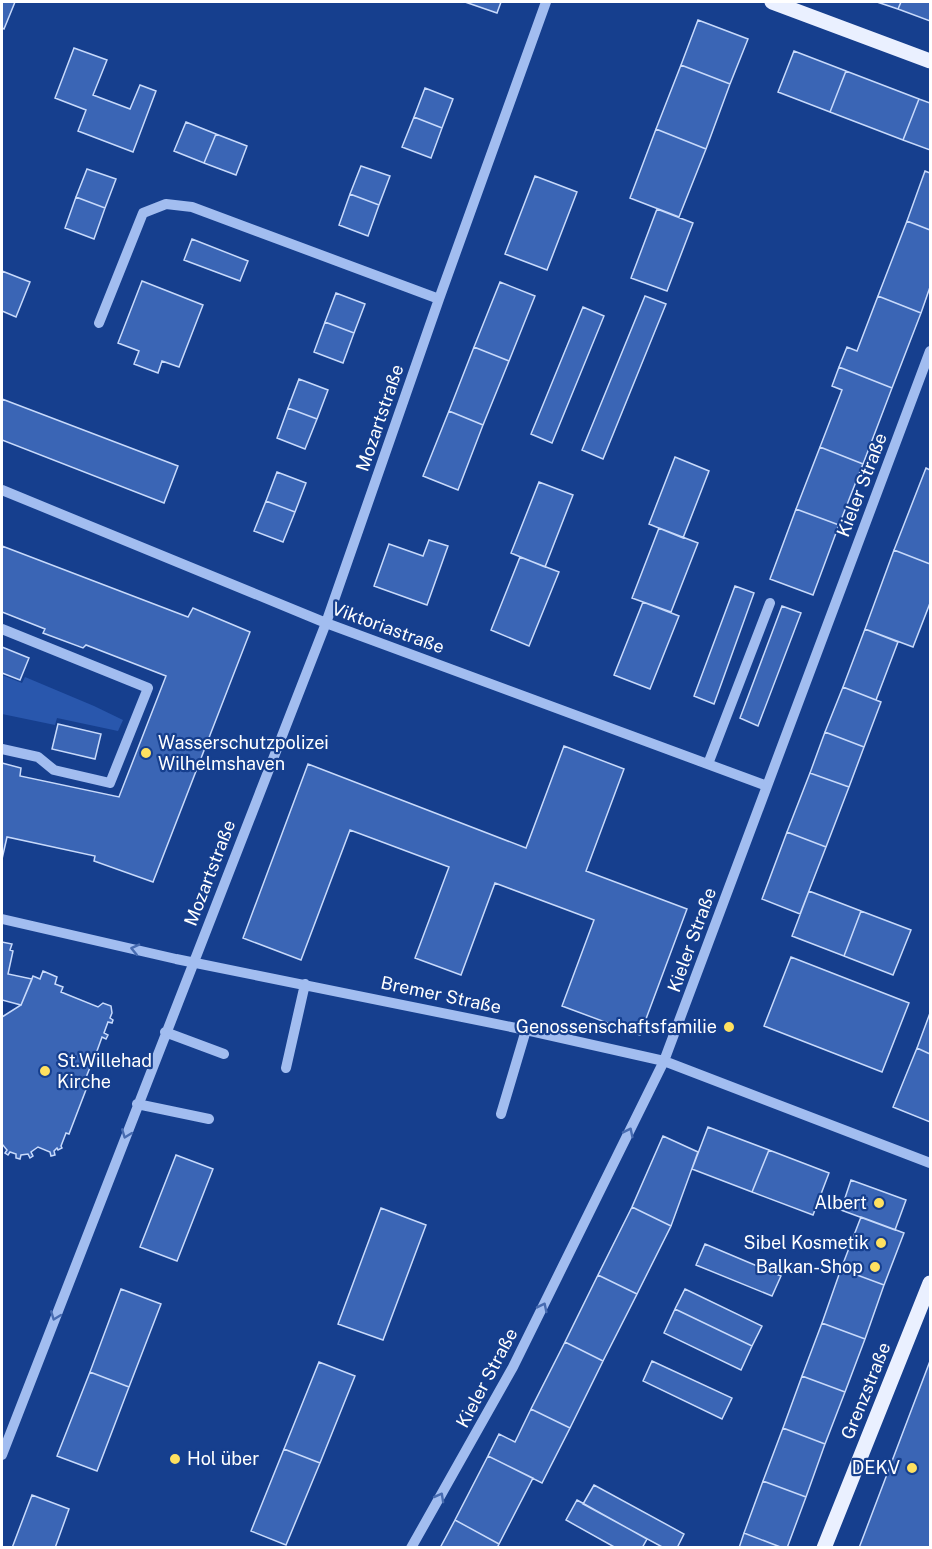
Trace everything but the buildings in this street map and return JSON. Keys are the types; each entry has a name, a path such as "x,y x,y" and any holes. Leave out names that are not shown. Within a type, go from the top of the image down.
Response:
{"main road":[{"path":"772,2 930,61"},
{"name":"Grenzstraße","path":"824,1548 930,1283"}],"street":[{"name":"Mozartstraße","path":"2,1455 326,622 546,2"},
{"path":"99,323 143,213 166,204 192,207 439,299"},
{"name":"Kieler Straße","path":"411,1548 513,1367 664,1061 930,351"},
{"name":"Viktoriastraße","path":"2,490 326,622 766,786"},
{"path":"708,764 770,603"},
{"path":"2,629 148,688 110,783 54,770 38,756 2,749"},
{"name":"Bremer Straße","path":"2,920 664,1061 930,1163"},
{"path":"286,1068 304,984"},
{"path":"501,1114 526,1030"},
{"path":"165,1032 224,1054"},
{"path":"137,1104 209,1119"}],"shaded area":[{"path":"2,675 22,683 25,677 123,720 118,731 57,718 55,725 2,714"}],"place":[{"name":"Wasserschutzpolizei Wilhelmshaven","path":"146,753"},
{"name":"Genossenschaftsfamilie","path":"729,1027"},
{"name":"St.Willehad Kirche","path":"45,1071"},
{"name":"Albert","path":"879,1203"},
{"name":"Sibel Kosmetik","path":"881,1243"},
{"name":"Balkan-Shop","path":"875,1267"},
{"name":"Hol über","path":"175,1459"},
{"name":"DEKV","path":"912,1468"}]}
